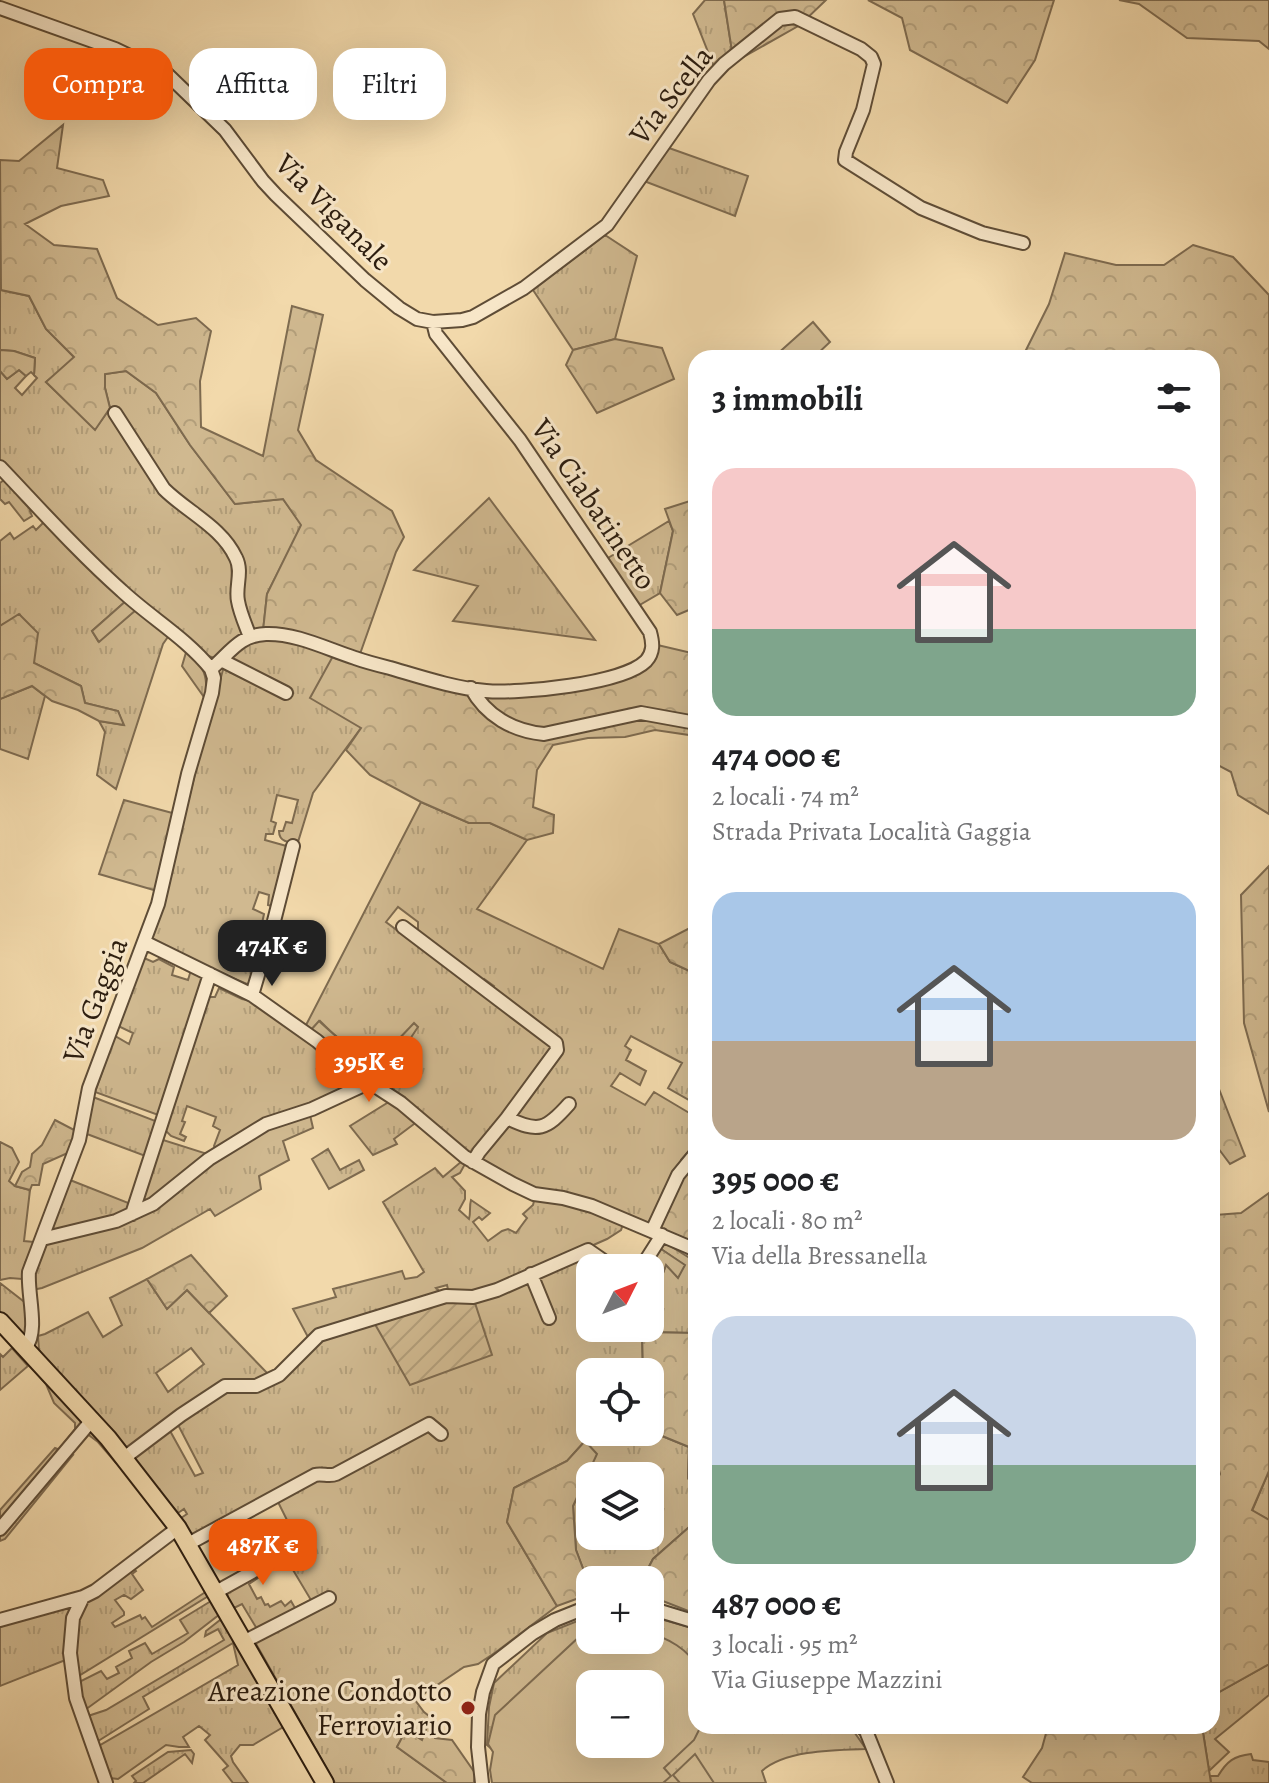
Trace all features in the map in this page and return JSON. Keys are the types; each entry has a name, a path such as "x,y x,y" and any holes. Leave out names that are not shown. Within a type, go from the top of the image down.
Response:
{"main road":[{"path":"0,1321 92,1420 178,1528 325,1783"}],"street":[{"name":"Via Viganale","path":"0,8 96,42 167,74 225,130 276,195 365,280 399,308 417,319 433,322"},
{"name":"Via Scella","path":"433,322 462,320 486,311 535,281 596,235 617,214 709,80 780,19 795,17 861,49 871,57 874,64 863,110 845,160 921,208 982,233 1023,243"},
{"name":"Via Ciabatinetto","path":"250,637 264,634 299,639 413,675 506,692 566,687 614,675 645,662 653,650 650,632 584,532 520,440 436,334 433,322"},
{"path":"115,413 164,489 210,525 238,560 237,599 250,637 233,646 216,665"},
{"path":"0,467 124,594 216,665 286,693"},
{"name":"Via Gaggia","path":"26,1347 33,1332 29,1272 79,1140 89,1088 158,904 188,774 212,693 216,665"},
{"path":"413,675 478,702 500,721 529,733 544,734 641,713 688,722"},
{"path":"471,688 478,702"},
{"path":"252,995 293,846"},
{"path":"403,927 556,1043 557,1050 473,1162"},
{"path":"144,942 252,995 317,1041 366,1084 401,1103 473,1162 534,1194 592,1206 688,1247"},
{"path":"132,1214 210,974"},
{"path":"42,1239 116,1221 153,1204 209,1159 266,1124 312,1109 366,1084"},
{"path":"507,1118 527,1128 540,1127 555,1120 569,1104"},
{"path":"647,1254 678,1175 688,1163"},
{"path":"124,1458 225,1386 256,1386 279,1375 319,1335 446,1296 473,1297 497,1290 576,1255"},
{"path":"531,1274 549,1318"},
{"path":"0,1529 92,1420"},
{"path":"188,1544 315,1475 336,1474 429,1424 443,1438"},
{"path":"0,1620 95,1591 178,1528"},
{"path":"216,1592 292,1550"},
{"path":"83,1597 73,1618 70,1653 76,1698 106,1783"},
{"path":"245,1641 329,1598"},
{"path":"482,1783 478,1747 479,1714 493,1664 533,1633 576,1612"},
{"path":"664,1612 688,1620"},
{"path":"867,1734 887,1783"}],"green space":[{"path":"705,0 724,0 732,51 714,67 693,14"},
{"path":"724,0 826,0 800,25 731,64 732,51"},
{"path":"868,0 1054,0 1035,60 1007,103 910,50 902,18"},
{"path":"1119,0 1269,0 1269,49 1259,41 1187,38 1139,4"},
{"path":"63,125 57,168 103,180 109,196 61,206 25,224 54,245 97,249 117,298 158,325 196,318 211,331 200,381 201,427 263,456 292,306 323,315 298,430 316,460 392,511 404,537 360,654 484,688 561,684 598,675 636,663 648,654 649,643 688,652 688,735 655,730 625,737 588,738 553,745 537,770 533,807 554,815 553,833 527,840 490,823 469,823 370,775 346,750 361,728 310,698 338,647 263,631 267,594 301,525 283,499 235,504 190,445 156,393 126,371 105,374 110,408 95,430 46,382 74,357 46,329 29,296 1,290 0,160 19,161"},
{"path":"669,148 748,176 735,216 644,181"},
{"path":"605,235 637,256 615,339 573,350 533,290"},
{"path":"1193,245 1233,257 1269,295 1269,814 1238,795 1231,772 1220,766 1220,350 1026,350 1049,304 1065,253 1116,265 1164,265"},
{"path":"0,288 29,296 46,329 75,358 46,382 95,429 110,408 105,374 126,371 156,393 190,445 235,504 283,499 302,525 267,594 263,631 251,635 243,613 239,595 239,562 235,552 218,532 165,488 117,413 114,414 162,489 209,526 236,560 235,600 247,636 231,644 218,659 205,655 128,593 0,463 0,371 7,379 19,370 26,376 15,388 22,395 37,378 34,375 35,358 0,350"},
{"path":"813,322 830,342 822,350 782,350"},
{"path":"615,339 662,348 674,379 597,413 566,365 573,350"},
{"path":"0,350 35,358 34,375 31,372 26,376 19,370 7,379 0,371"},
{"path":"5,479 32,509 32,516 24,521 9,502 5,504 0,499 0,483"},
{"path":"489,498 595,640 453,621 478,586 414,570"},
{"path":"688,502 688,610 677,615 660,593 673,531 665,509"},
{"path":"46,520 127,600 92,631 98,641 137,609 170,634 163,644 116,789 97,775 105,732 99,721 123,725 118,711 85,703 81,686 34,663 20,615 0,626 0,541 10,533 14,539 33,526 36,530"},
{"path":"669,521 673,531 660,593 638,606 608,558"},
{"path":"127,600 137,609 99,642 92,631"},
{"path":"19,614 38,633 34,663 81,686 85,703 118,711 124,725 99,721 52,701 32,686 0,699 0,626"},
{"path":"262,638 279,638 335,653 361,728 313,793 298,842 283,840 279,831 283,831 286,822 292,823 298,800 277,795 271,821 276,823 273,834 266,834 265,840 290,847 275,907 268,905 269,895 259,892 253,909 264,914 261,928 267,928 252,982 247,984 150,940 161,910 224,666 245,644"},
{"path":"187,649 204,672 206,700 182,666"},
{"path":"32,686 45,696 28,759 0,749 0,699"},
{"path":"124,800 176,814 157,891 99,874"},
{"path":"421,802 469,823 490,823 527,840 477,909 603,969 619,929 659,944 670,962 688,970 688,1099 668,1088 682,1063 631,1036 625,1046 631,1050 626,1060 646,1071 640,1085 620,1073 611,1086 645,1105 654,1092 688,1112 688,1152 681,1160 650,1224 541,1191 482,1163 480,1157 562,1047 522,1010 491,992 494,986 484,979 477,982 418,935 418,922 398,907 386,922 554,1048 470,1157 392,1092 368,1077 386,1075 414,1024 396,1042 385,1037 356,1044 336,1037 320,1021 310,1031 304,1029"},
{"path":"1269,866 1269,1112 1244,1023 1241,895"},
{"path":"688,929 688,970 670,962 659,944"},
{"path":"144,958 153,962 159,959 174,967 172,975 188,980 191,970 207,977 161,1116 95,1092 115,1036 129,1044 133,1033 116,1025"},
{"path":"219,988 256,1002 360,1081 313,1106 292,1111 140,1206 160,1139 207,1154 215,1148 220,1130 213,1126 216,1117 187,1106 180,1134 186,1137 184,1141 165,1130 207,997 215,997"},
{"path":"319,1021 343,1041 356,1044 385,1037 396,1042 414,1023 418,1027 386,1075 368,1077 310,1031"},
{"path":"1220,1092 1245,1156 1230,1164 1220,1151"},
{"path":"93,1097 158,1122 148,1157 87,1134"},
{"path":"392,1100 418,1121 394,1139 397,1144 373,1155 350,1126"},
{"path":"310,1115 313,1128 283,1141 289,1160 259,1176 261,1189 215,1216 210,1209 142,1248 32,1290 32,1278 45,1245 129,1219 258,1132"},
{"path":"55,1120 78,1132 70,1152 43,1164 39,1185 32,1185 30,1190 15,1186 22,1172 30,1167 32,1154 42,1145"},
{"path":"0,1142 12,1148 19,1162 9,1181 30,1190 24,1241 35,1242 25,1263 22,1279 0,1280"},
{"path":"328,1149 340,1170 359,1160 364,1170 329,1189 312,1159"},
{"path":"462,1161 465,1164 460,1173 452,1177 465,1191 465,1199 459,1210 469,1219 471,1200 490,1213 482,1220 479,1217 473,1222 488,1241 508,1229 516,1233 527,1218 523,1214 533,1205 535,1197 577,1203 624,1221 621,1230 607,1239 496,1288 474,1294 449,1294 447,1285 436,1288 454,1304 498,1292 576,1260 576,1342 642,1342 643,1358 576,1358 576,1446 580,1446 567,1461 514,1488 507,1522 557,1606 478,1664 464,1667 415,1700 434,1720 429,1722 422,1740 406,1731 397,1747 447,1783 335,1783 251,1635 257,1629 242,1604 234,1608 228,1598 230,1588 258,1573 261,1576 249,1584 257,1599 261,1597 265,1605 270,1607 281,1601 285,1606 291,1601 295,1608 311,1600 287,1560 303,1548 299,1541 247,1571 243,1563 255,1558 247,1542 287,1520 274,1494 193,1539 181,1518 187,1514 184,1509 178,1513 132,1459 169,1429 195,1476 203,1473 174,1417 127,1450 47,1363 39,1350 38,1336 88,1312 103,1337 122,1325 110,1298 147,1279 167,1309 187,1290 268,1374 276,1372 308,1337 293,1309 336,1297 333,1289 402,1271 405,1279 424,1272 383,1202 435,1168 443,1177","holes":["191,1348 204,1364 168,1392 156,1373"]},
{"path":"681,1163 688,1167 688,1254 649,1222"},
{"path":"70,1180 131,1204 130,1208 122,1215 52,1233 50,1229"},
{"path":"1269,1193 1269,1471 1252,1510 1269,1520 1269,1664 1220,1692 1220,1215 1241,1213"},
{"path":"656,1237 688,1257 688,1333 664,1332 664,1270 666,1265 678,1277 684,1265 661,1249 647,1251"},
{"path":"661,1249 685,1265 678,1278 666,1265 664,1270 664,1254 646,1254 647,1251"},
{"path":"191,1255 227,1296 209,1313 187,1290 167,1309 147,1279"},
{"path":"0,1283 27,1304 29,1329 22,1335 0,1312"},
{"path":"446,1296 473,1297 492,1355 410,1385 372,1319"},
{"path":"664,1332 688,1333 688,1447 664,1437 664,1358 643,1358 642,1342 664,1342"},
{"path":"12,1348 28,1366 0,1390 0,1354 3,1357"},
{"path":"31,1362 124,1466 116,1463 86,1433 63,1449 61,1447 75,1429 75,1423 54,1403 46,1384 29,1365"},
{"path":"664,1437 688,1447 688,1528 664,1549 664,1462 592,1462 596,1454 589,1446 664,1446"},
{"path":"580,1446 590,1446 597,1454 593,1462 576,1462 576,1500 573,1506 576,1550 582,1566 576,1566 576,1599 557,1606 507,1522 514,1488 567,1461"},
{"path":"55,1448 73,1455 5,1539 0,1541 0,1510"},
{"path":"1269,1471 1269,1520 1252,1511"},
{"path":"576,1499 576,1550 573,1506"},
{"path":"688,1528 688,1611 664,1601 664,1566 649,1566 653,1559"},
{"path":"576,1550 663,1550 649,1566 582,1566"},
{"path":"132,1566 136,1571 132,1574 143,1590 131,1599 124,1595 115,1600 124,1615 112,1623 115,1627 140,1615 152,1627 207,1591 210,1595 77,1677 75,1632 82,1607 97,1591"},
{"path":"211,1601 220,1614 85,1710 79,1682 101,1671 107,1679 119,1673 116,1667 132,1658 129,1651 145,1643 152,1654 188,1633 180,1620"},
{"path":"76,1602 68,1659 0,1686 0,1625"},
{"path":"220,1620 238,1644 285,1726 253,1745 240,1745 231,1756 248,1783 233,1783 223,1770 228,1766 205,1740 210,1735 199,1726 183,1737 189,1747 166,1745 118,1779 110,1778 97,1747 238,1665 233,1643 143,1697 149,1709 95,1743 88,1716 106,1710 224,1640 218,1629 205,1636 206,1631"},
{"path":"664,1620 688,1627 688,1734 856,1734 866,1749 811,1752 784,1759 762,1771 766,1783 495,1783 499,1755 487,1745 494,1683 547,1633 576,1622 576,1654 664,1654"},
{"path":"664,1638 688,1654 688,1734 697,1734 664,1768 671,1776 663,1783 492,1783 490,1770 493,1752 488,1744 495,1715 576,1640 576,1654 664,1654"},
{"path":"1269,1664 1269,1695 1215,1739 1229,1752 1209,1771 1203,1734 1220,1734 1220,1692"},
{"path":"429,1722 435,1738 452,1740 475,1773 474,1783 447,1783 397,1747 406,1730 422,1740"},
{"path":"1046,1734 1203,1734 1211,1783 1032,1783 1023,1777 1042,1748"},
{"path":"191,1750 194,1754 192,1763 185,1754 143,1783 134,1783 136,1781 132,1776 168,1752"},
{"path":"695,1754 714,1783 680,1783 673,1775"},
{"path":"1251,1754 1253,1760 1269,1762 1269,1783 1211,1783 1210,1776 1218,1776 1232,1760"}],"place":[{"name":"Areazione Condotto Ferroviario","path":"468,1708"}]}
